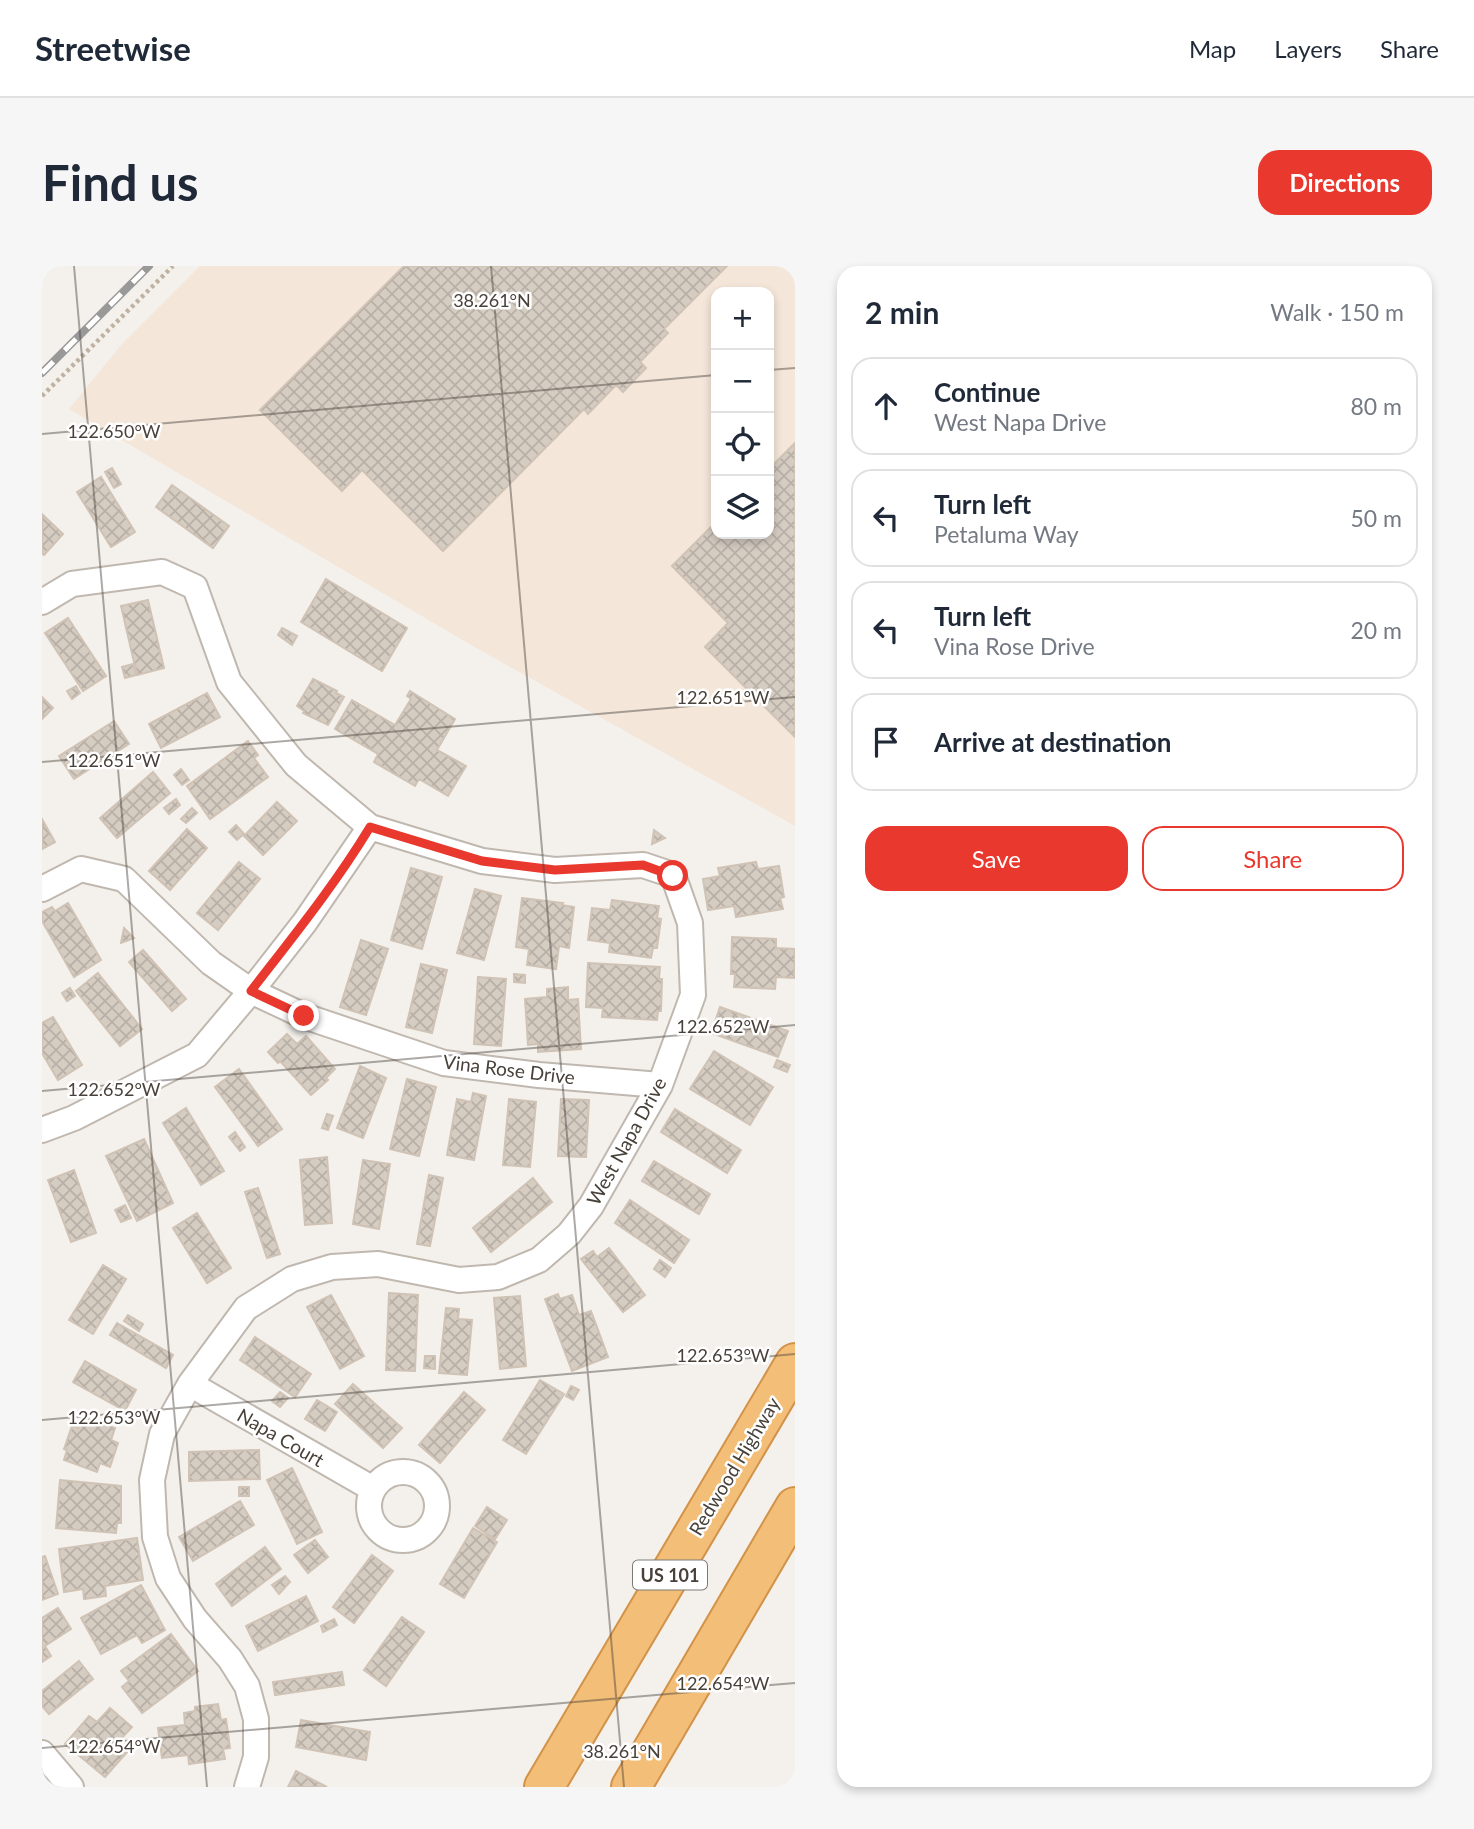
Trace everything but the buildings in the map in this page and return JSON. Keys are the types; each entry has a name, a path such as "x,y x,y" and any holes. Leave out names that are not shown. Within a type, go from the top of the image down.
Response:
{"highway":[{"name":"Redwood Highway","path":"544,1787 795,1363"},
{"path":"631,1787 795,1507"}],"street":[{"path":"42,602 72,584 162,572 195,587 229,682 296,765 370,827 305,922 197,1055 74,1118 42,1130"},
{"name":"West Napa Drive","path":"247,1787 257,1757 256,1719 247,1686 230,1659 195,1619 168,1578 155,1537 152,1480 162,1434 190,1384 246,1308 292,1279 332,1267 378,1264 458,1280 498,1277 539,1260 569,1234 591,1206 660,1085 693,995 690,923 673,876 643,865 555,870 482,861 370,827"},
{"name":"Vina Rose Drive","path":"42,890 81,869 124,878 211,963 251,991 304,1016 444,1063 539,1075 660,1085"},
{"name":"Napa Court","path":"190,1384 373,1489"},
{"path":"42,1753 71,1787"}],"path":[{"path":"42,397 173,266"}],"shaded area":[{"path":"200,266 795,266 795,826 478,649 69,409 121,345"}],"railway":[{"path":"42,373 149,266"}],"route":[{"path":"304,1016 251,991 305,922 370,827 482,861 555,870 643,865 673,876"}]}
